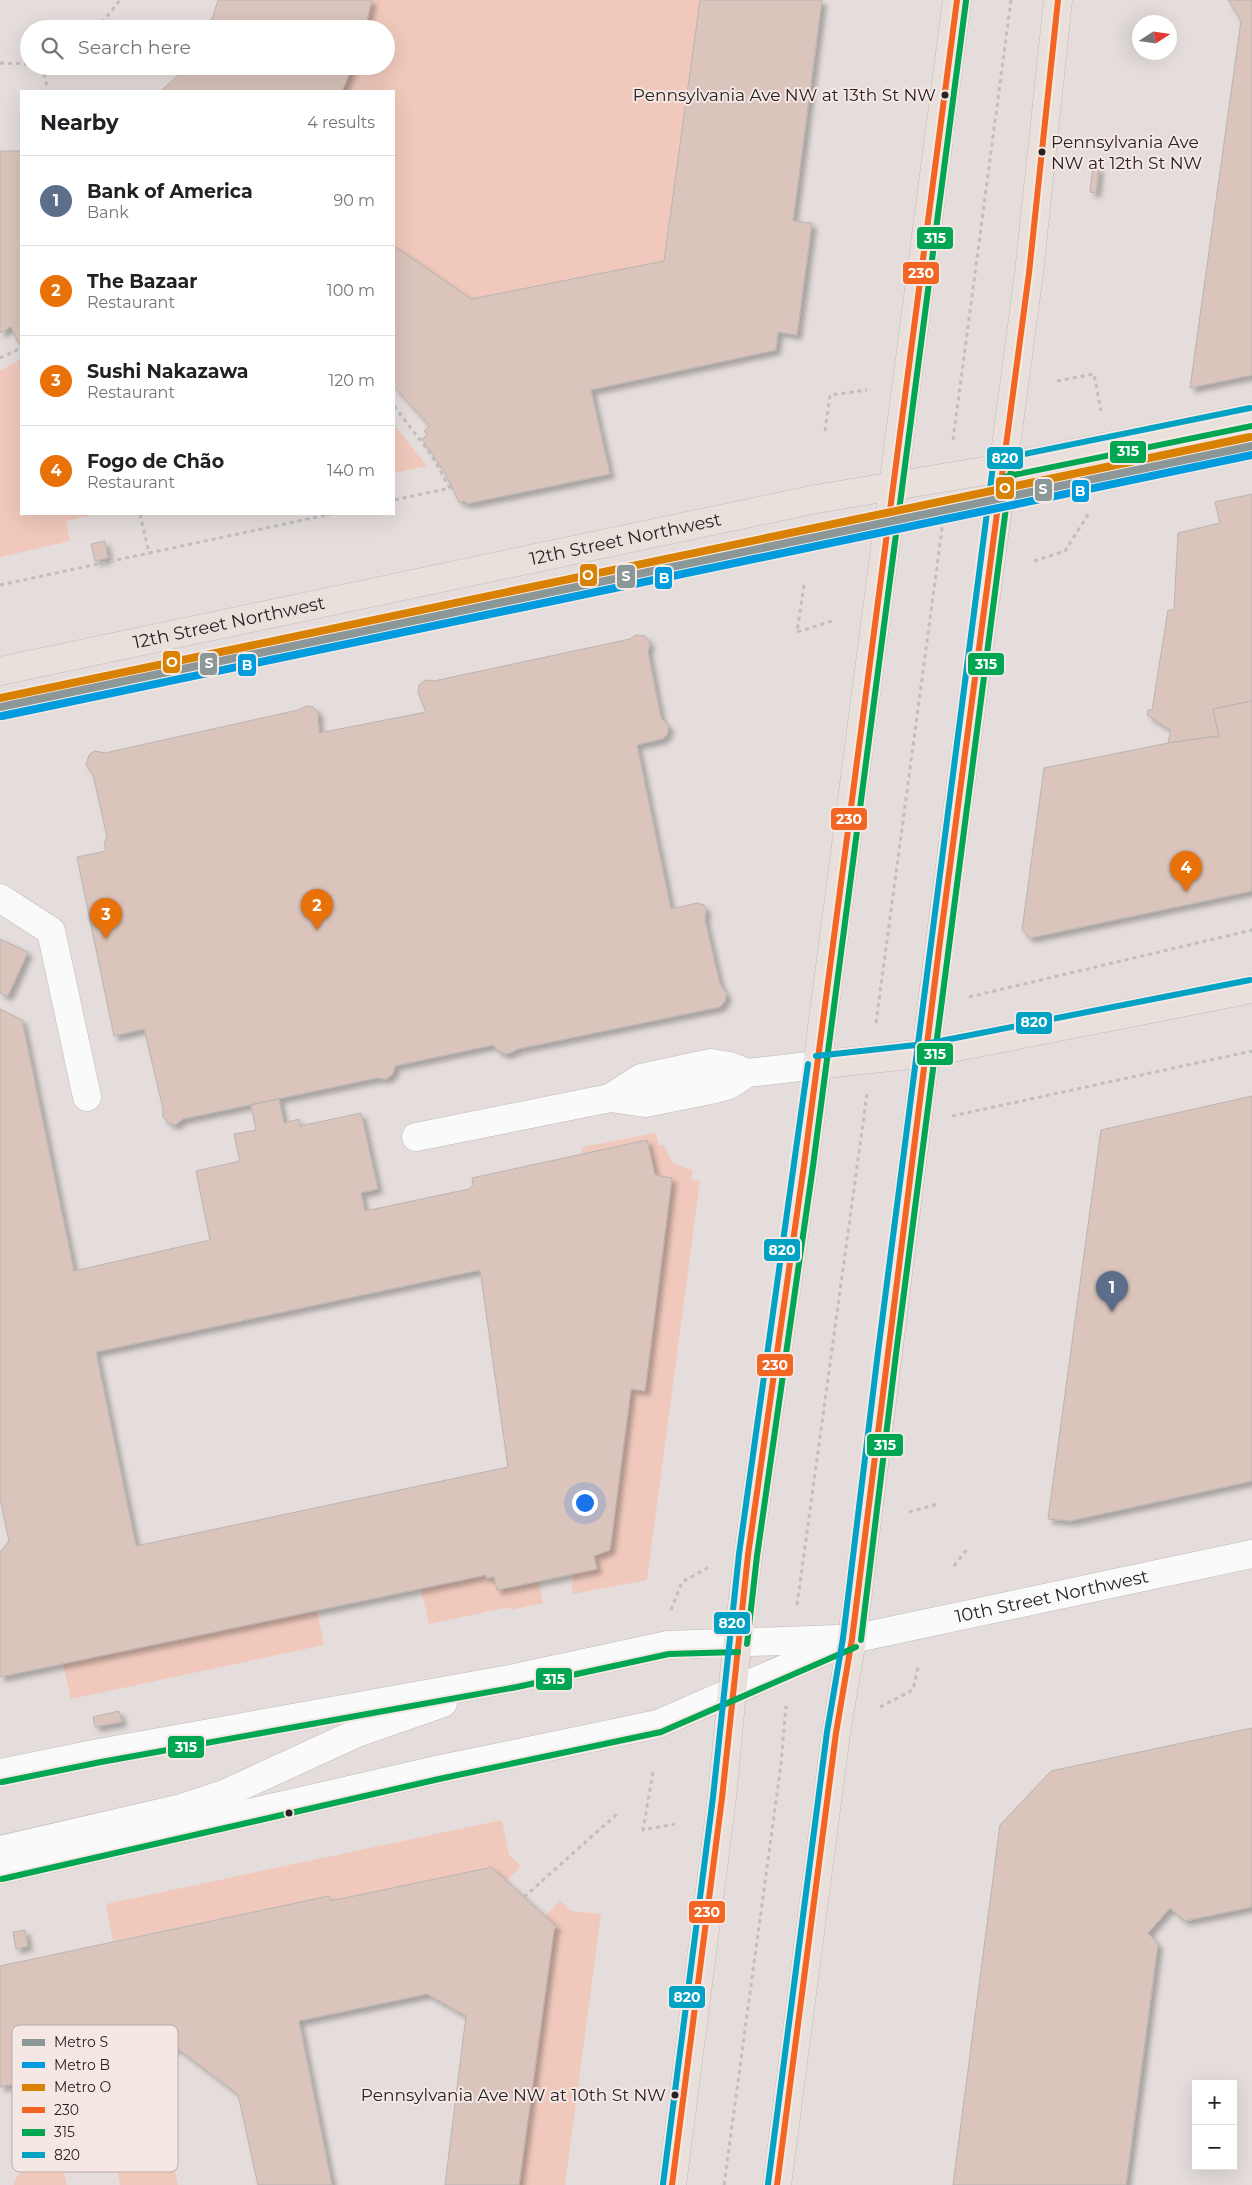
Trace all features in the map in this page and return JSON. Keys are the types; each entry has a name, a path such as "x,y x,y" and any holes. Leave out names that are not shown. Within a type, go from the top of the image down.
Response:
{"main road":[{"path":"672,2185 722,1798 748,1555 817,1065 876,608 894,485 904,388 957,0"},
{"path":"776,2185 836,1733 852,1639 926,1052 1029,273 1058,0"},
{"name":"12th Street Northwest","path":"0,671 816,499 1002,468 1252,418"},
{"path":"817,1065 926,1052 1252,989"}],"street":[{"path":"0,898 51,931 87,1097"},
{"path":"416,1137 610,1098 642,1078 711,1063 730,1066 747,1073 817,1065"},
{"name":"10th Street Northwest","path":"0,1774 108,1751 515,1678 668,1645 852,1639 1252,1554"},
{"name":"10th Street Northwest","path":"0,1870 437,1770 658,1724 852,1639"},
{"path":"0,1850 178,1809 240,1787 357,1733 515,1678"}],"path":[{"path":"104,20 120,0"},
{"path":"0,63 20,64"},
{"path":"44,75 48,90"},
{"path":"0,358 20,348"},
{"path":"1056,381 1094,374 1102,417"},
{"path":"825,431 830,395 866,390"},
{"path":"395,407 430,453 450,488 395,500"},
{"path":"1034,561 1064,551 1088,513"},
{"path":"140,515 149,553"},
{"path":"0,585 326,515"},
{"path":"804,585 797,632 832,621"},
{"path":"1039,980 1252,930"},
{"path":"1027,1100 1252,1051"},
{"path":"909,1512 938,1504"},
{"path":"954,1566 968,1548"},
{"path":"671,1611 682,1582 714,1564"},
{"path":"880,1707 913,1690 918,1667"},
{"path":"653,1772 643,1830 676,1824"},
{"path":"524,1896 617,1814"}],"shaded area":[{"path":"372,0 700,0 664,261 471,299 395,247 395,90 342,90 349,75 395,75 395,20 367,20"},
{"path":"20,360 20,515 92,515 66,521 70,541 0,557 0,371"},
{"path":"395,426 396,427 427,466 395,473"},
{"path":"656,1133 659,1146 664,1145 671,1160 681,1167 693,1170 691,1179 700,1181 647,1580 573,1594 571,1583 574,1583 572,1574 594,1556 603,1553 631,1389 645,1390 672,1178 655,1175 646,1140 582,1154 582,1147"},
{"path":"486,1575 487,1578 494,1577 497,1590 539,1581 543,1603 511,1610 510,1607 429,1624 421,1589"},
{"path":"317,1610 324,1645 71,1699 63,1664"},
{"path":"502,1820 509,1855 521,1866 507,1881 490,1866 488,1868 330,1901 329,1896 113,1941 106,1904"},
{"path":"560,1901 571,1911 601,1914 565,2185 519,2185 554,1930 557,1927 545,1916"},
{"path":"23,2172 64,2172 67,2185 14,2185"},
{"path":"118,2172 175,2172 178,2185 120,2185"}],"building":[{"path":"218,0 372,0 367,20 211,20"},
{"path":"700,0 822,0 793,221 812,223 797,335 778,332 776,350 591,390 610,474 466,504 465,501 459,502 445,473 422,439 427,435 424,431 430,426 395,388 395,247 471,299 664,261"},
{"path":"1228,0 1252,0 1252,375 1190,388 1241,21"},
{"path":"349,75 342,90 162,90 177,76"},
{"path":"0,151 20,151 20,342 18,343 11,327 0,333"},
{"path":"1093,167 1099,168 1096,193 1090,192"},
{"path":"1252,494 1252,701 1213,709 1219,736 1168,743 1171,730 1147,715 1148,710 1152,710 1168,610 1174,610 1178,533 1220,523 1215,502"},
{"path":"105,541 108,558 95,561 91,544"},
{"path":"636,635 645,636 650,644 648,652 661,718 669,726 667,735 662,739 637,745 671,909 697,903 704,905 706,910 705,920 720,984 727,994 725,1001 720,1007 518,1049 505,1054 498,1051 493,1045 395,1066 393,1074 386,1079 377,1078 183,1119 175,1125 169,1123 163,1117 163,1108 144,1029 114,1036 77,857 106,851 104,844 107,837 93,774 86,765 89,755 94,751 105,753 298,710 307,706 313,707 318,712 319,733 426,712 418,692 419,685 425,680 434,681 630,639"},
{"path":"1252,701 1252,891 1030,938 1022,930 1044,768 1168,743 1219,736 1213,709"},
{"path":"0,939 28,952 8,996 0,993"},
{"path":"0,1009 22,1020 74,1271 210,1240 196,1171 240,1161 234,1134 256,1130 251,1105 279,1099 284,1123 299,1119 300,1126 361,1113 378,1189 361,1193 365,1211 469,1189 473,1185 472,1178 647,1140 655,1175 672,1178 645,1391 631,1389 610,1550 594,1556 597,1569 497,1590 494,1577 486,1578 486,1575 0,1677 0,1552 9,1541 0,1498","holes":["480,1270 508,1467 136,1546 96,1352"]},
{"path":"1252,1096 1252,1481 1070,1521 1048,1519 1101,1130"},
{"path":"119,1711 122,1722 95,1727 93,1717"},
{"path":"1252,1728 1252,1907 1185,1921 1170,1908 1148,1933 1158,1944 1126,2185 953,2185 1000,1825 1051,1771"},
{"path":"490,1866 557,1927 554,1930 519,2185 445,2185 466,2016 427,1994 299,2021 332,2185 258,2185 238,2094 178,2049 178,2025 12,2025 12,2084 0,2087 0,1966 329,1896 330,1901 488,1868"},
{"path":"25,1930 28,1946 16,1949 13,1932"}],"metro line":[{"name":"O","path":"0,698 1250,437"},
{"name":"S","path":"0,707 1252,446"},
{"name":"B","path":"2,716 1252,455"}],"transit line":[{"name":"230","path":"672,2185 722,1798 748,1555 804,1165 957,0"},
{"name":"230","path":"777,2185 836,1733 852,1639 940,941 1029,273 1058,0"},
{"name":"315","path":"747,1644 757,1556 813,1166 966,1"},
{"name":"820","path":"768,2184 827,1732 843,1638 878,1352 993,466 1000,459 1250,408"},
{"name":"315","path":"1004,477 1252,426"},
{"name":"315","path":"861,1640 896,1354 1011,469"},
{"name":"820","path":"816,1056 925,1044 1250,980"},
{"name":"820","path":"663,2184 713,1797 739,1554 808,1064"},
{"name":"315","path":"2,1879 439,1779 661,1732 856,1647"},
{"name":"315","path":"2,1782 101,1762 517,1687 669,1654 738,1652"}],"place":[{"name":"Pennsylvania Ave NW at 13th St NW","path":"945,95"},
{"name":"Pennsylvania Ave NW at 12th St NW","path":"1042,152"},
{"name":"Fogo de Chão","path":"1186,892"},
{"name":"The Bazaar","path":"317,930"},
{"name":"Sushi Nakazawa","path":"106,939"},
{"name":"Bank of America","path":"1112,1312"},
{"name":"Pennsylvania Ave NW at 10th St NW","path":"675,2095"}]}
